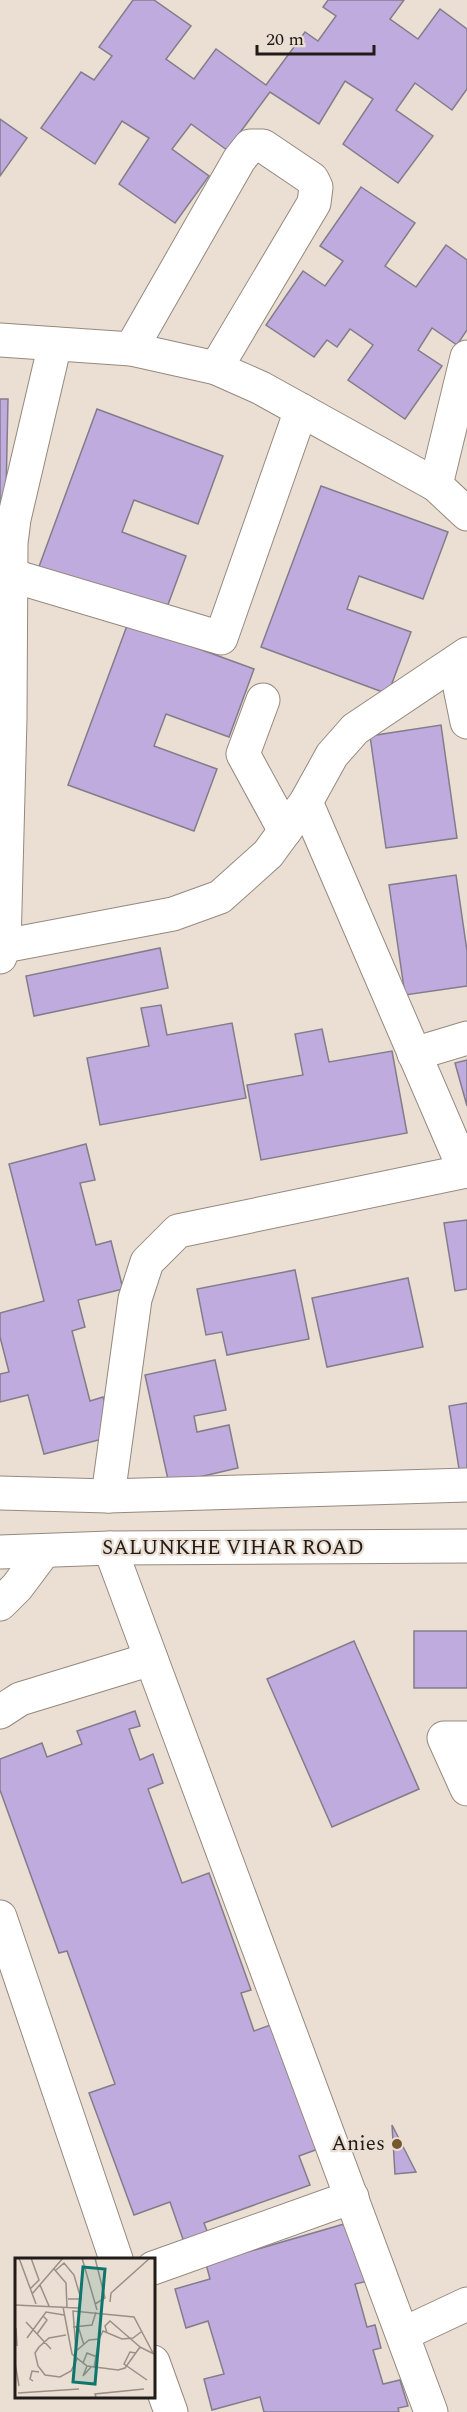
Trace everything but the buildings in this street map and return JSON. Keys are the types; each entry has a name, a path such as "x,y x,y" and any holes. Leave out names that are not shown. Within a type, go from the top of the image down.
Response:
{"street":[{"path":"131,349 239,160 250,147 263,146 312,179 316,187 314,203 216,368"},
{"path":"0,340 131,349 216,368 261,388 436,485 467,514"},
{"path":"55,344 14,519 10,575 10,718 2,952 172,914 220,897 268,854 306,802 332,755 356,729 461,658 467,722"},
{"path":"436,485 467,357"},
{"path":"10,575 221,638 301,410"},
{"path":"263,699 243,754 285,831"},
{"path":"108,1496 135,1299 147,1262 178,1231 466,1171 306,802"},
{"path":"414,1054 467,1038"},
{"path":"0,1493 108,1496 467,1485"},
{"name":"SALUNKHE VIHAR ROAD","path":"0,1552 110,1548 467,1546"},
{"path":"110,1548 432,2412"},
{"path":"0,1604 17,1587 44,1551"},
{"path":"0,1712 20,1699 151,1659"},
{"path":"467,1738 444,1738 467,1789"},
{"path":"0,1917 116,2258"},
{"path":"154,2268 352,2197"},
{"path":"403,2334 467,2304"},
{"path":"154,2365 171,2412"}],"place":[{"name":"Anies","path":"397,2144"}]}
